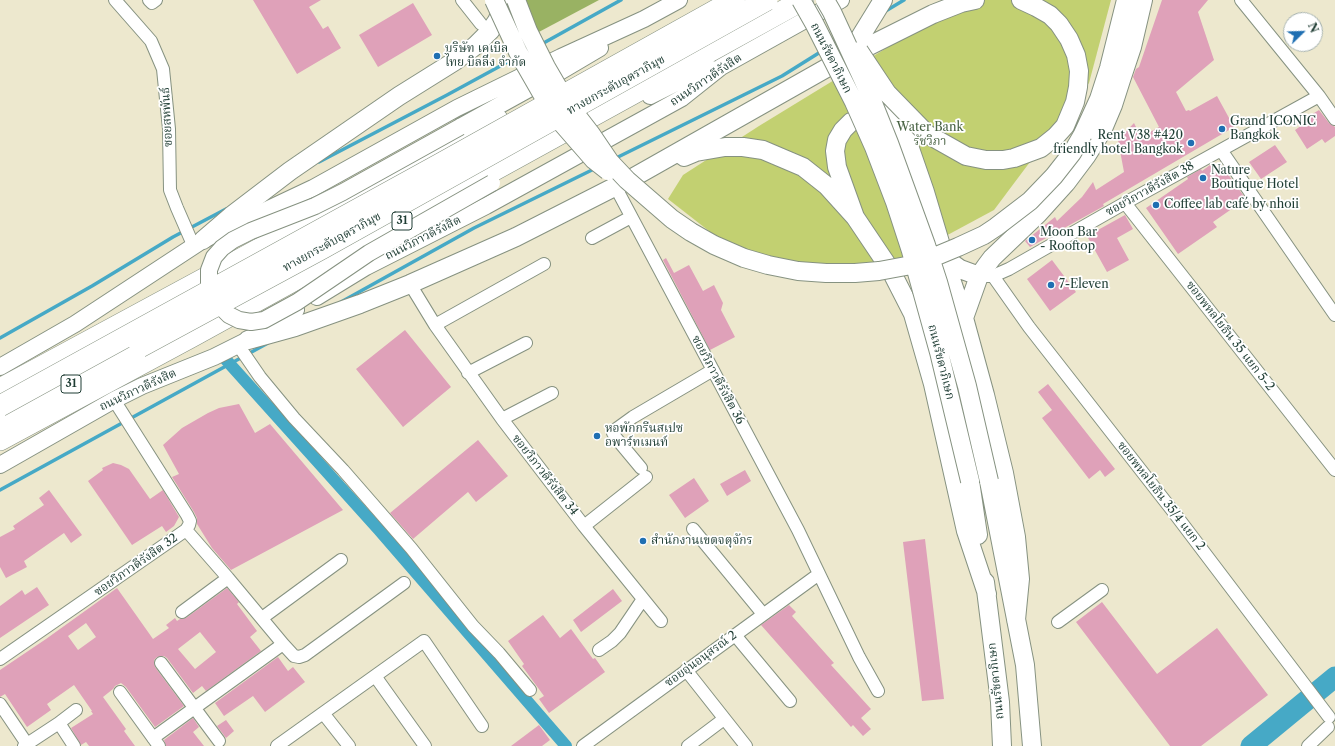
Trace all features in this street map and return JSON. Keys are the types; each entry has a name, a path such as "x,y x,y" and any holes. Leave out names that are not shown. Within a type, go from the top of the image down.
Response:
{"highway":[{"name":"31","path":"0,388 461,140 716,0"},
{"name":"ทางยกระดับอุตราภิมุข","path":"0,422 433,168 734,0"},
{"name":"ทางยกระดับอุตราภิมุข","path":"0,422 330,244 767,0"},
{"name":"ถนนวิภาวดีรังสิต","path":"0,422 186,340 802,0"}],"main road":[{"path":"456,61 486,16 490,0"},
{"path":"494,0 518,52 553,113 594,160 607,170 626,181 672,219 714,245 744,258 798,271 848,273 879,271 906,266 934,257 969,242 1008,219 1030,201 1054,176 1072,154 1100,99 1126,0"},
{"path":"0,367 75,324 192,237 243,207 290,171 400,96 456,61 475,46 490,31 503,9 506,0"},
{"path":"516,0 531,37 567,103 610,162 626,181"},
{"path":"192,237 313,188 457,108 561,57 644,19 680,0"},
{"name":"ถนนรัชดาภิเษก","path":"802,0 854,102 874,147 911,250 939,352 970,482 987,594 999,694 1002,746"},
{"path":"833,4 887,93 927,134 966,156 986,160 1003,160 1014,158 1041,148 1056,136 1065,126 1070,116 1076,102 1078,87 1079,71 1076,55 1069,39 1059,24 1050,15 1021,0"},
{"path":"964,318 986,276 992,258 1038,214 1066,183 1087,156 1102,131 1114,105 1132,47 1143,0"},
{"path":"243,343 295,327 410,284 516,237 626,181 839,61 932,14 968,2"},
{"name":"ถนนรัชดาภิเษก","path":"833,4 883,129 926,245 965,379 989,481 1016,620 1024,665 1032,746"},
{"name":"ถนนวิภาวดีรังสิต","path":"0,465 114,400 142,386 214,357 243,343 366,267 486,206 682,98 721,67 833,4"},
{"path":"839,61 849,52 879,7"},
{"path":"644,19 582,60 343,192 316,206 251,231 233,240 222,248 214,257 209,270 209,286 215,301 229,315 239,320 251,322 264,320 297,302 369,253 492,183 665,88 688,77 721,67"},
{"path":"855,217 837,167 835,151 837,140 843,130 851,122 868,115 884,113 896,119 904,133 923,187 964,318 985,395 1004,473 1016,537 1020,579 1016,620"},
{"path":"626,181 696,152 725,147 743,147 763,150 803,167 827,186 855,217 890,269 913,314 933,384 966,531 987,594"},
{"path":"942,248 953,264 960,269 986,276"}],"street":[{"name":"ซอยสหพันธ์","path":"115,0 152,41 164,69 169,130 170,190 192,237"},
{"path":"149,0 152,3 156,0"},
{"path":"462,0 481,24"},
{"path":"1241,0 1319,96 1335,119"},
{"name":"ซอยวิภาวดีรังสิต 38","path":"986,276 1009,269 1319,96"},
{"path":"1221,150 1335,315"},
{"name":"ซอยวิภาวดีรังสิต 36","path":"626,181 632,217 795,524 859,658 878,691"},
{"name":"ซอยพหลโยธิน 35 แยก 5-2","path":"1125,203 1335,470"},
{"path":"592,238 632,217"},
{"path":"435,325 544,264"},
{"name":"ซอยพหลโยธิน 35/4 แยก 2","path":"986,276 1029,327 1172,510 1316,699 1333,724"},
{"name":"ซอยวิภาวดีรังสิต 34","path":"410,284 435,325 502,419 584,526 661,621"},
{"path":"243,343 260,377 294,418 343,470 416,554 473,626 499,653 530,690"},
{"path":"468,373 526,343"},
{"path":"584,526 644,472 616,438 613,433 615,430 633,417 713,370"},
{"path":"502,419 552,393"},
{"name":"ซอยวิภาวดีรังสิต 32","path":"0,659 186,530 189,525 190,521 187,515 114,400"},
{"path":"693,529 763,614"},
{"path":"186,530 294,656 300,657 305,655 404,583"},
{"path":"262,618 341,560"},
{"name":"ซอยอุ่นอนุสรณ์ 2","path":"583,746 819,574"},
{"path":"182,612 228,578"},
{"path":"1058,622 1102,590"},
{"path":"599,650 620,633 643,599"},
{"path":"735,635 790,701"},
{"path":"277,746 424,641 482,726"},
{"path":"120,692 156,742 194,707 283,644"},
{"path":"161,663 219,741"},
{"path":"686,670 746,746"},
{"path":"375,676 425,746"},
{"path":"0,704 26,745 76,710"},
{"path":"324,713 349,746"},
{"path":"688,746 724,719"},
{"path":"59,723 74,746"},
{"path":"1308,746 1333,724"}],"green space":[{"path":"525,0 599,0 537,33"},
{"name":"Water Bank รัชวิภา","path":"965,0 1111,0 1089,83 994,210 901,260 865,266 784,265 732,249 668,199 683,175 759,126"}],"building":[{"path":"253,0 321,0 309,7 323,29 328,26 341,48 297,74"},
{"path":"1162,0 1208,0 1198,12 1214,60 1176,92 1186,111 1190,111 1217,96 1234,127 1103,204 1104,206 1030,247 1025,241 1055,217 1057,221 1082,197 1093,182 1096,190 1124,172 1118,140 1134,123 1141,137 1159,127 1133,77 1136,69 1139,67"},
{"path":"413,3 432,35 378,67 359,35"},
{"path":"1319,110 1329,123 1335,127 1335,136 1325,143 1322,139 1307,149 1295,130 1308,121 1306,118"},
{"path":"1275,145 1287,162 1261,179 1249,162"},
{"path":"1210,165 1215,172 1222,166 1246,199 1213,222 1217,227 1178,254 1146,208 1188,179 1187,177 1201,169 1202,171"},
{"path":"1125,215 1133,229 1117,238 1129,260 1107,272 1087,236"},
{"path":"666,258 674,273 689,265 703,291 714,285 723,303 721,310 735,337 710,350 663,260"},
{"name":"7-Eleven","path":"1052,260 1076,292 1050,311 1027,279"},
{"path":"405,330 451,387 403,427 356,369"},
{"path":"1048,384 1115,469 1105,477 1100,470 1089,479 1042,418 1052,410 1038,392"},
{"path":"239,404 255,433 270,424 343,510 231,570 212,548 197,524 197,518 194,512 172,477 179,474 163,445 182,428 208,413 219,408"},
{"path":"478,440 508,476 476,502 468,492 413,539 390,513"},
{"path":"113,463 129,469 150,499 163,490 179,517 174,526 166,532 162,526 132,545 88,481 103,470 102,468"},
{"path":"745,470 751,481 727,496 720,484"},
{"path":"694,478 709,501 685,518 669,495"},
{"path":"49,490 82,535 71,543 64,533 24,561 27,567 6,578 0,567 0,537 15,529 13,526 44,505 39,498"},
{"path":"925,539 944,699 922,701 903,542"},
{"path":"37,587 49,605 0,638 0,606 22,590 25,595"},
{"path":"117,588 153,639 169,628 166,625 175,618 177,621 186,618 227,588 239,602 237,604 257,631 250,637 261,651 206,691 202,686 193,693 167,658 164,656 157,657 154,660 155,667 184,706 155,727 126,687 121,683 115,686 103,697 126,729 124,731 135,746 89,746 86,742 81,745 71,728 93,714 74,685 47,704 51,710 27,727 5,694 0,697 0,670","holes":["86,623 96,637 78,650 68,636","200,632 216,652 195,669 178,649"]},
{"path":"613,589 622,601 581,632 573,620"},
{"path":"1102,602 1157,674 1217,628 1268,695 1201,746 1170,746 1076,622"},
{"path":"789,605 796,612 792,616 834,663 831,665 871,709 861,718 871,729 863,736 853,725 851,727 761,625"},
{"path":"543,615 560,638 571,629 593,659 595,658 605,672 549,713 539,699 544,696 522,666 524,664 508,641"},
{"path":"278,657 288,671 293,667 305,682 265,712 253,696 224,716 215,703"},
{"path":"193,718 199,727 193,732 204,746 166,746 164,740"},
{"path":"226,720 234,731 226,738 217,726"},
{"path":"539,725 550,740 542,746 511,746"}],"waterway":[{"path":"540,45 621,0"},
{"path":"884,12 904,0"},
{"path":"614,159 782,76 822,51"},
{"path":"319,162 515,58"},
{"path":"341,302 474,228 596,168"},
{"path":"0,338 92,286 173,237 226,209"},
{"path":"0,490 268,343"},
{"path":"219,352 379,530 566,746"},
{"path":"1251,746 1335,677"}],"place":[{"name":"บริษัท เคเบิล ไทย บิลลิ่ง จำกัด","path":"437,56"},
{"name":"Grand ICONIC Bangkok","path":"1222,129"},
{"name":"Rent V38 #420 friendly hotel Bangkok","path":"1191,143"},
{"name":"Nature Boutique Hotel","path":"1203,178"},
{"name":"Coffee lab café by nhoii","path":"1156,205"},
{"name":"Moon Bar - Rooftop","path":"1032,240"},
{"name":"7-Eleven","path":"1051,285"},
{"name":"หอพักกรีนสเปซ อพาร์ทเมนท์","path":"597,436"},
{"name":"สำนักงานเขตจตุจักร","path":"643,541"}]}
